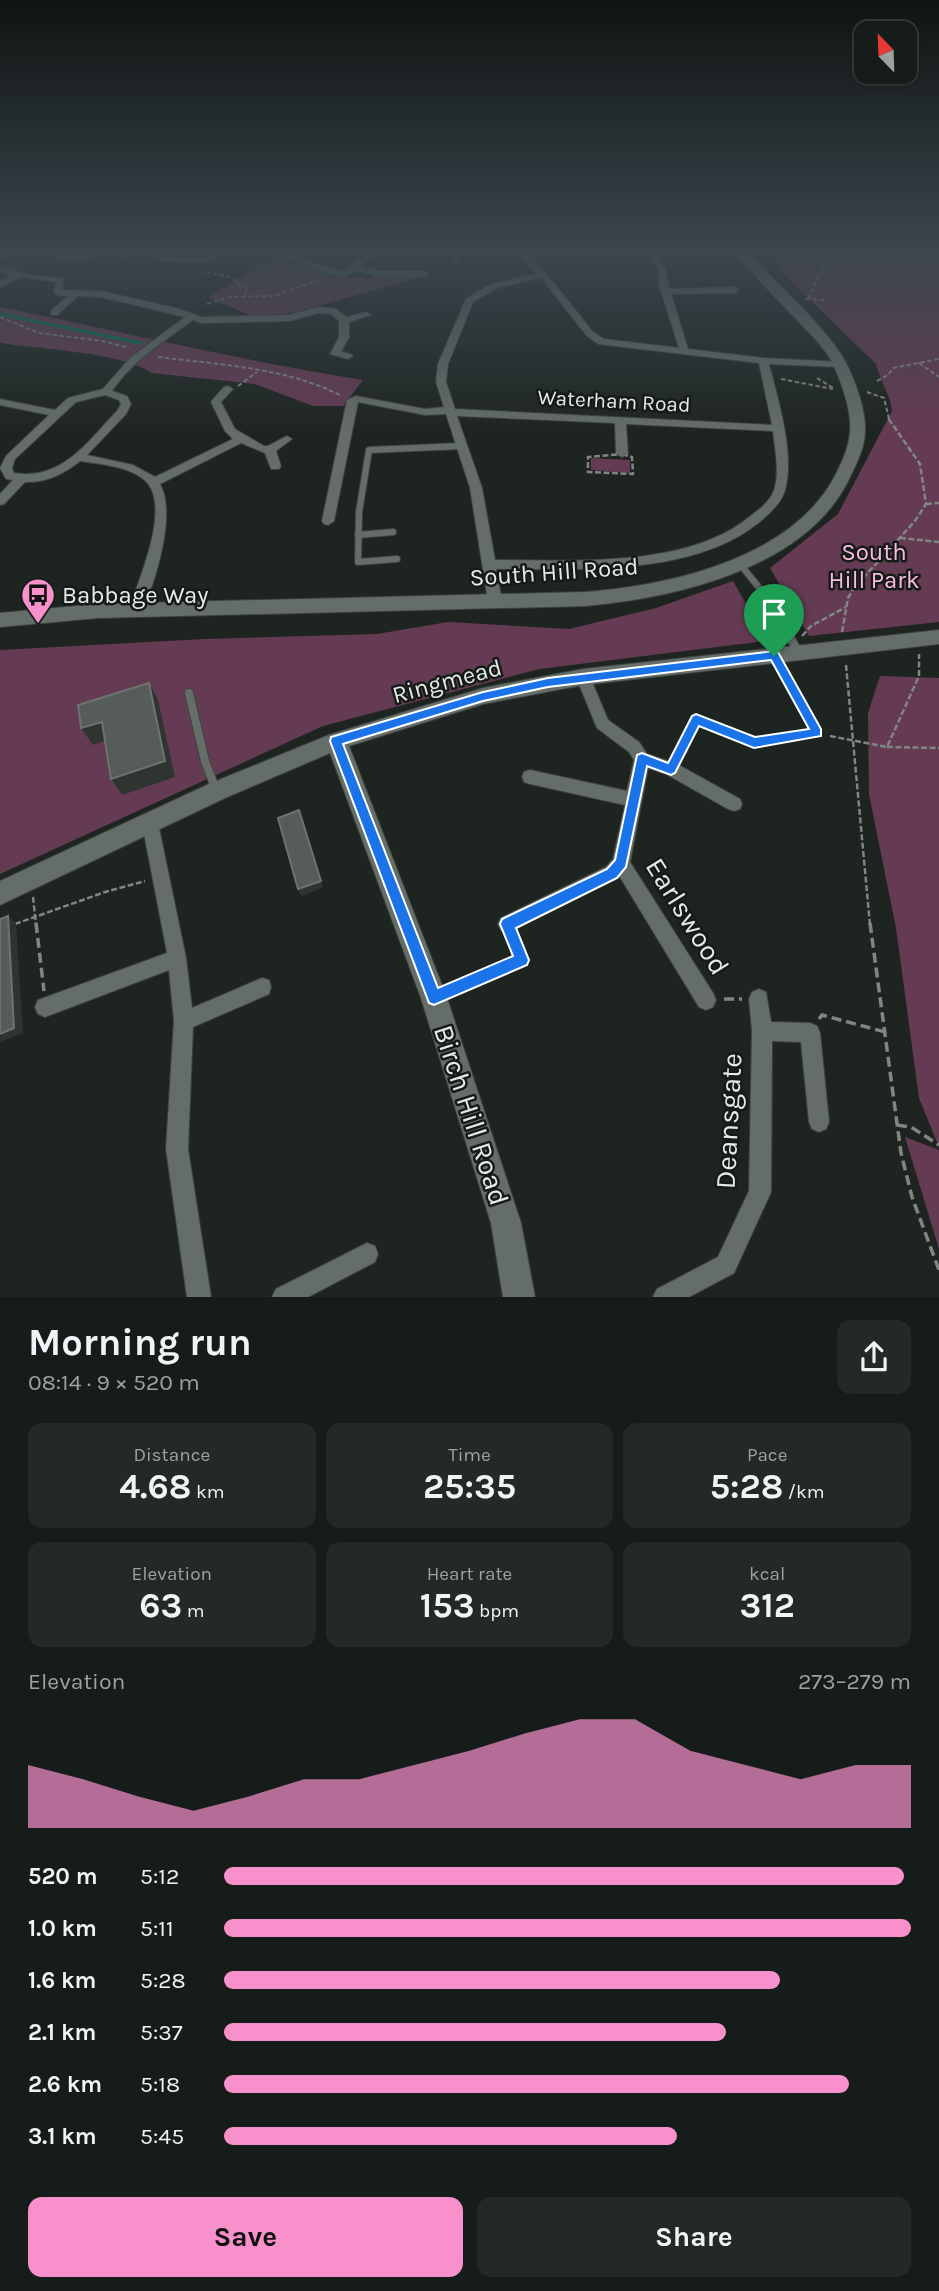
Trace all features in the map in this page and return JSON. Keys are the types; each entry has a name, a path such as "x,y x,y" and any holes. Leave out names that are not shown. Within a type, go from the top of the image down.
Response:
{"street":[{"path":"174,311 190,318 265,320 290,318 316,311"},
{"path":"326,311 333,311 344,320"},
{"path":"465,311 443,364 441,382 476,488 495,601"},
{"path":"571,311 590,334 601,342 763,361 840,364"},
{"path":"672,311 684,351"},
{"name":"South Hill Road","path":"0,620 136,610 585,599 631,594 680,584 740,564 787,538 833,497 851,459 858,431 852,399 840,364 824,341 795,311"},
{"path":"344,320 366,315"},
{"path":"106,392 114,378 125,367 190,318"},
{"path":"344,320 344,337 331,357 348,356"},
{"path":"488,565 606,562 682,554 713,545 741,531 762,515 778,494 783,471 763,361"},
{"path":"232,388 216,402 230,432 262,449 270,450 287,439"},
{"path":"106,392 116,393 126,404 122,412 63,470 48,478 33,481 10,476 6,468 10,458 58,414 82,396 106,392"},
{"name":"Waterham Road","path":"351,401 356,399 425,412 450,411 776,428"},
{"path":"328,521 351,401"},
{"path":"0,402 58,414"},
{"path":"620,421 622,454"},
{"path":"154,482 241,439"},
{"path":"270,450 275,466"},
{"path":"77,457 120,465 154,482 163,503 162,523 136,610"},
{"path":"0,501 21,479"},
{"name":"Ringmead","path":"0,893 217,791 336,741 483,696 583,677 939,637"},
{"path":"583,677 602,724 634,747 642,759 671,769 734,804"},
{"name":"Birch Hill Road","path":"336,741 434,998 506,1223 519,1297"},
{"name":"Earlswood","path":"507,924 612,873 621,863 642,759"},
{"path":"530,777 634,800"},
{"path":"150,823 177,958 184,1021 177,1149 199,1297"},
{"name":"Earlswood","path":"621,863 706,1000"},
{"path":"45,1007 177,958"},
{"path":"184,1021 262,987"},
{"name":"Deansgate","path":"665,1297 726,1265 760,1192 760,999"},
{"name":"Deansgate","path":"762,1031 810,1033"},
{"path":"810,1033 820,1122"},
{"path":"284,1297 367,1254"}],"lane":[{"path":"397,559 358,562 359,512 369,450 461,446"},
{"path":"358,535 393,533"},
{"path":"740,564 804,652"},
{"path":"774,656 817,733"},
{"path":"189,693 205,761 217,791"}],"path":[{"path":"0,317 39,333 103,341 139,350"},
{"path":"155,356 325,386 351,401"},
{"path":"877,380 888,375 893,368 939,359"},
{"path":"919,363 939,377"},
{"path":"232,388 257,372"},
{"path":"766,376 836,390 817,378"},
{"path":"841,635 846,607 854,588 900,538 926,504 920,464 889,420 884,398 866,392"},
{"path":"622,454 632,457 633,474 589,472 588,457 622,454"},
{"path":"926,504 939,503"},
{"path":"900,538 939,542"},
{"path":"804,652 802,635 811,626 846,607"},
{"path":"887,747 919,676 919,654"},
{"path":"846,665 866,887 901,1153 912,1198 939,1270"},
{"path":"671,769 696,720 754,743 817,733 855,743 887,747 939,748"},
{"path":"12,925 105,892 162,876"},
{"path":"33,897 45,1007"},
{"path":"434,998 522,960 507,924"},
{"path":"706,1000 760,999"},
{"path":"810,1033 822,1015 885,1032"},
{"path":"897,1125 911,1127 939,1146"}],"green space":[{"path":"0,311 17,311 226,355 363,380 343,406 313,406 255,384 152,373 120,360 100,356 0,343"},
{"path":"239,311 300,311 295,312 258,318"},
{"name":"South Hill Park","path":"821,311 939,311 939,622 809,636 770,568 838,514 892,411 876,364"},
{"path":"591,458 630,460 630,473 591,470"},
{"path":"733,581 767,641 539,669 323,726 0,874 0,650 205,639 377,634 448,622 569,629 656,608"},
{"path":"880,676 939,678 939,1147 919,1098 896,928 869,794 868,713"},
{"path":"905,1137 939,1150 939,1249"}],"building":[{"path":"149,683 165,761 111,779 102,722 81,728 78,705"},
{"path":"299,810 321,881 298,889 278,818"},
{"path":"8,916 14,1028 0,1034 0,919"}],"waterway":[{"path":"0,314 140,343"}],"place":[{"name":"Babbage Way","path":"38,625"}],"route":[{"path":"774,656 817,733 754,743 696,720 671,769 642,759 621,863 612,873 507,924 522,960 434,998 336,741 483,696 548,682 774,656"}]}
